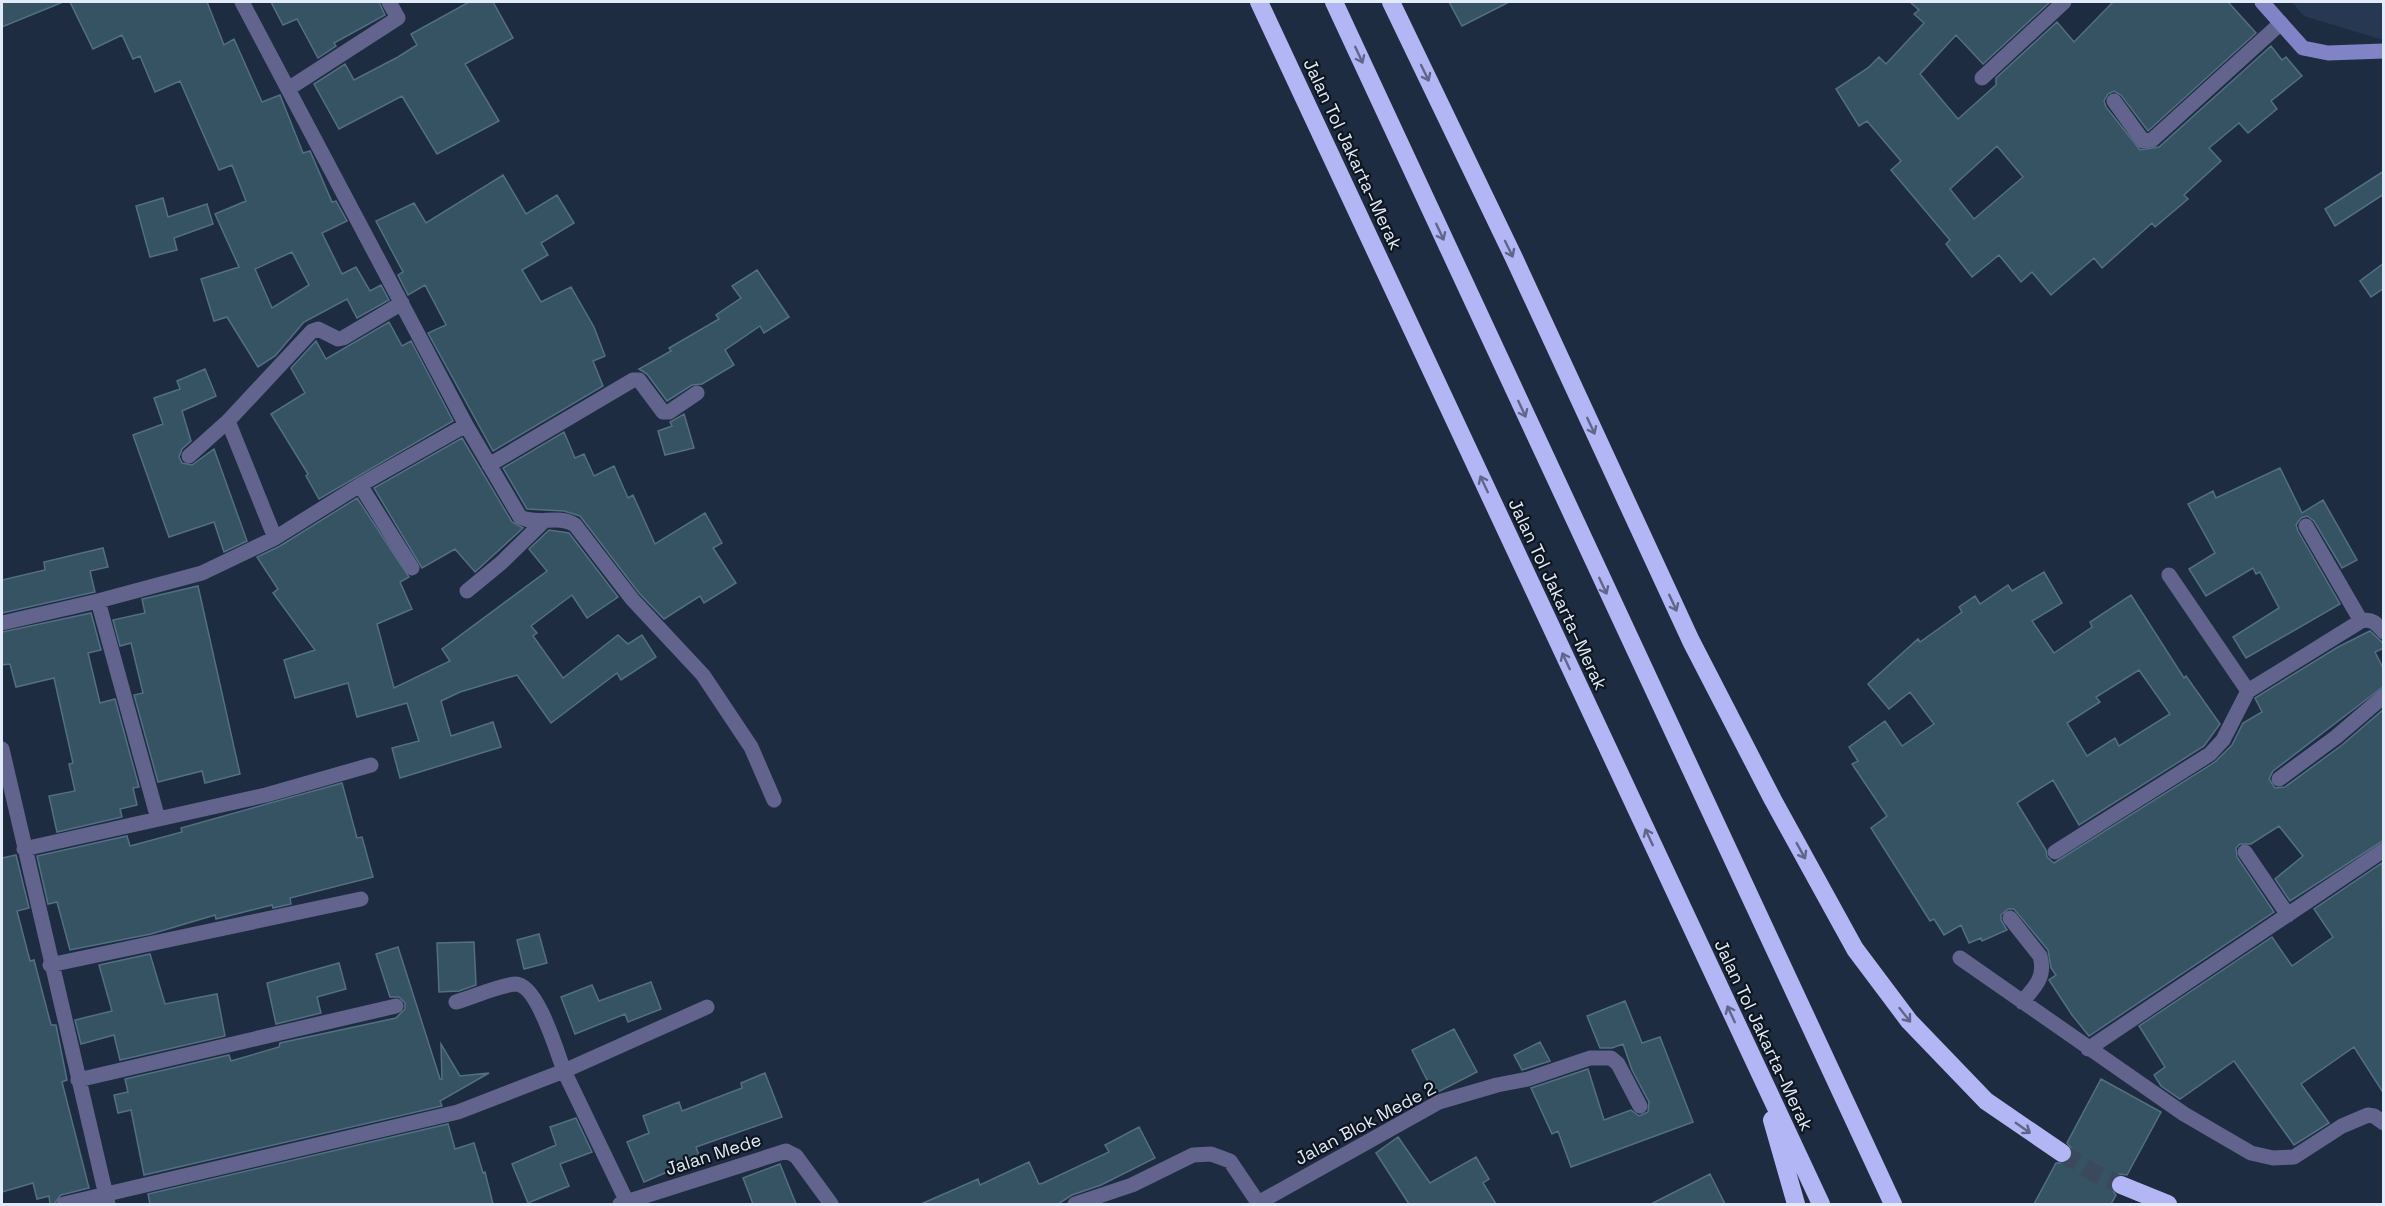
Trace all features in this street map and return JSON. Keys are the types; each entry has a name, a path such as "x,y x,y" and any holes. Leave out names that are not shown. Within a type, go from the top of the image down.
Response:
{"highway":[{"name":"Jalan Tol Jakarta–Merak","path":"1259,2 1821,1204"},
{"path":"1334,2 1594,567 1893,1204"},
{"path":"1390,2 1514,258 1691,641 1773,800 1855,950 1909,1021 1986,1101 2062,1153"},
{"path":"1756,1067 1796,1204"},
{"path":"2121,1185 2168,1204"}],"main road":[{"path":"2262,2 2303,48 2316,52 2384,51"}],"street":[{"path":"242,2 466,425 520,517 529,522 561,520 574,525 632,599 703,675 751,747 774,800"},
{"path":"288,89 398,18 389,2"},
{"path":"1982,78 2064,2"},
{"path":"2114,101 2143,141 2152,140 2281,23"},
{"path":"189,456 228,422 312,331 318,329 338,339 343,338 402,303"},
{"path":"489,465 633,380 639,380 663,412 669,412 697,393"},
{"path":"228,422 275,538"},
{"path":"2,622 98,601 202,573 275,538 360,485 466,425"},
{"path":"360,485 412,568"},
{"path":"467,591 501,563 543,522"},
{"path":"2306,526 2361,621"},
{"path":"2169,575 2248,691"},
{"path":"98,601 158,819"},
{"path":"2055,852 2210,754 2223,740 2248,691 2361,621 2367,619 2376,623 2384,632"},
{"path":"2279,779 2336,737 2384,696"},
{"path":"2,749 50,965 107,1200"},
{"path":"24,849 266,795 371,765"},
{"path":"2088,1049 2384,850"},
{"path":"2245,852 2288,915"},
{"path":"50,965 361,898"},
{"path":"2010,918 2040,956 2042,963 2042,978 2022,1002"},
{"path":"1960,958 2184,1114 2251,1153 2273,1158 2294,1157 2342,1126 2368,1115 2384,1123"},
{"path":"456,1002 516,984 526,987 536,1001 564,1071 623,1203"},
{"path":"78,1080 396,1006"},
{"path":"64,1204 107,1200 458,1112 564,1071 707,1007"},
{"name":"Jalan Blok Mede 2","path":"1075,1204 1132,1185 1193,1155 1211,1154 1230,1161 1259,1204 1439,1102 1497,1085 1528,1079 1590,1058 1611,1058 1618,1064 1640,1106"},
{"name":"Jalan Mede","path":"623,1203 786,1151 796,1156 831,1204"}],"shaded area":[{"path":"2292,2 2383,2 2383,40 2304,16"}],"building":[{"path":"2,2 63,2 2,27"},
{"path":"70,2 207,2 224,45 234,39 262,102 280,95 303,153 310,151 332,202 336,201 347,221 322,233 342,274 356,267 370,291 381,285 389,300 357,318 347,299 304,322 275,356 258,367 227,317 214,321 201,279 239,267 215,214 246,201 232,165 219,170 180,81 155,92 140,56 133,59 122,35 93,49","holes":["292,252 309,285 272,308 255,269"]},
{"path":"271,2 379,2 385,15 334,43 336,46 318,58 297,19 283,25"},
{"path":"469,2 493,2 513,38 465,64 499,121 437,154 402,96 339,129 314,84 345,64 354,80 398,57 417,45 411,34"},
{"path":"1449,2 1509,2 1462,26"},
{"path":"1910,2 2050,2 1983,64 1956,35 1920,74 1958,119 1996,85 1996,78 2057,22 2074,42 2113,2 2228,2 2256,33 2148,131 2121,95 2114,91 2108,94 2104,101 2106,107 2140,150 2159,147 2271,46 2282,60 2286,57 2302,76 2271,101 2277,109 2248,133 2239,123 2209,148 2221,161 2184,195 2188,199 2155,227 2152,223 2102,268 2094,258 2051,295 2032,272 2021,282 1999,255 1972,277 1946,244 1950,240 1891,170 1901,161 1867,121 1859,126 1836,89 1868,68 1879,57 1886,64 1924,23 1914,14 1919,10","holes":["1997,146 2023,177 1974,219 1950,189"]},
{"path":"2384,171 2384,194 2335,226 2325,209"},
{"path":"503,175 526,214 557,195 574,223 541,243 548,255 522,270 541,302 571,287 594,327 605,356 593,361 603,386 493,451 428,333 446,325 425,285 408,295 398,275 403,272 376,221 414,203 426,223"},
{"path":"163,198 168,217 207,204 213,224 174,238 177,250 150,257 136,206"},
{"path":"2384,263 2384,288 2371,297 2360,281"},
{"path":"757,270 789,317 764,333 760,326 725,350 734,365 702,384 692,385 667,401 647,374 639,369 671,351 669,348 719,319 716,315 741,298 732,286"},
{"path":"389,322 402,346 411,341 453,421 319,499 306,476 308,474 271,414 305,393 291,368 316,341 326,359"},
{"path":"205,369 216,396 182,411 191,441 182,449 179,457 182,463 192,465 214,449 247,541 224,552 214,522 169,537 133,435 163,424 154,398 180,389 177,381"},
{"path":"684,414 694,448 665,455 658,431 672,426 670,422"},
{"path":"564,432 575,458 584,454 594,476 614,466 628,498 633,495 655,544 705,513 722,543 713,548 736,583 704,603 700,596 664,619 639,593 580,516 564,511 527,509 503,468"},
{"path":"462,438 512,522 523,528 475,572 455,549 422,568 374,488"},
{"path":"2280,468 2302,513 2323,500 2357,560 2342,568 2314,521 2307,516 2301,518 2296,525 2298,531 2340,604 2246,658 2233,637 2279,608 2260,572 2256,574 2253,568 2206,596 2189,569 2215,553 2188,504 2213,491 2216,498"},
{"path":"357,498 409,577 400,582 412,609 377,624 394,688 450,661 442,649 547,571 529,549 549,530 569,533 618,597 587,618 572,595 531,626 537,633 533,636 563,678 618,635 628,644 642,635 656,657 621,680 617,673 551,723 517,675 460,692 441,701 451,736 493,722 501,747 400,778 392,748 419,741 407,703 357,717 348,683 295,698 284,660 315,650 273,593 278,589 257,557 280,546"},
{"path":"103,548 108,567 90,571 95,592 2,613 2,580 45,570 44,562"},
{"path":"2044,572 2062,603 2032,621 2054,653 2092,627 2090,622 2131,595 2184,678 2186,676 2220,724 2204,746 2079,825 2053,780 2017,803 2046,850 2047,857 2054,863 2215,762 2232,745 2243,723 2262,712 2255,698 2338,647 2370,631 2384,644 2384,648 2375,652 2384,670 2384,686 2273,771 2269,779 2275,788 2285,787 2342,745 2384,709 2384,840 2290,901 2275,879 2303,856 2279,826 2251,844 2240,844 2236,848 2237,857 2274,912 2089,1036 2049,980 2056,975 2051,968 2048,950 2014,909 2008,909 2001,915 2001,920 2007,930 1982,941 1981,938 1969,943 1961,925 1944,935 1934,919 1930,921 1871,828 1887,816 1852,764 1858,761 1849,747 1885,721 1902,746 1934,724 1910,692 1889,709 1868,684 1918,639 1920,642 1962,612 1959,607 1975,596 1980,604 2008,585 2012,591","holes":["2139,670 2170,714 2119,746 2115,738 2087,756 2067,723 2100,702 2096,697"]},
{"path":"198,586 240,774 205,783 202,771 158,782 134,695 143,693 131,643 120,646 113,620 145,613 142,599"},
{"path":"91,613 101,650 88,653 100,703 115,699 139,787 133,788 137,805 120,809 122,817 57,832 49,796 75,791 69,764 73,763 54,678 16,687 10,664 2,665 2,632"},
{"path":"342,783 357,838 362,837 373,877 290,898 291,904 273,908 272,905 216,919 215,915 151,934 70,950 57,902 48,904 37,856 127,836 130,846 182,832 181,828"},
{"path":"16,855 29,908 17,911 30,961 34,960 51,1025 56,1025 67,1080 62,1082 89,1188 61,1195 54,1204 50,1204 49,1196 37,1199 33,1183 2,1192 2,858"},
{"path":"2382,863 2384,1094 2354,1047 2301,1084 2329,1123 2294,1145 2234,1061 2180,1099 2161,1086 2154,1075 2165,1067 2139,1026 2272,937 2292,966 2333,937 2314,909"},
{"path":"539,934 547,963 524,969 517,940"},
{"path":"474,942 476,985 459,991 439,992 437,943"},
{"path":"398,947 440,1079 442,1079 441,1044 460,1076 489,1073 440,1101 442,1106 144,1175 131,1110 118,1113 114,1095 128,1092 125,1079 229,1055 231,1061 279,1047 280,1043 396,1018 405,1009 405,1003 399,997 390,997 376,954"},
{"path":"150,954 165,1004 217,994 225,1036 120,1060 114,1035 81,1044 75,1020 112,1011 99,965"},
{"path":"339,963 346,989 317,997 321,1013 276,1024 267,983"},
{"path":"651,982 661,1009 628,1022 625,1014 575,1034 561,997 592,985 599,1001"},
{"path":"1625,1001 1642,1043 1660,1037 1693,1122 1571,1167 1558,1131 1552,1134 1531,1088 1588,1069 1604,1120 1631,1110 1639,1116 1648,1112 1649,1102 1632,1070 1623,1044 1612,1048 1600,1048 1587,1016"},
{"path":"1454,1029 1477,1072 1434,1094 1412,1050"},
{"path":"1540,1042 1550,1061 1522,1070 1514,1055"},
{"path":"765,1073 782,1117 696,1147 700,1158 644,1182 627,1142 649,1133 643,1116 679,1102 682,1111 742,1088 741,1083"},
{"path":"2101,1079 2161,1112 2127,1175 2119,1174 2111,1180 2110,1187 2116,1195 2111,1204 2034,1204 2056,1163 2066,1163 2072,1159 2072,1149 2067,1143"},
{"path":"576,1118 592,1152 560,1164 569,1186 528,1203 512,1164 556,1145 550,1127"},
{"path":"448,1124 455,1149 474,1143 483,1173 485,1172 493,1204 150,1204 148,1194"},
{"path":"1139,1127 1155,1158 1101,1185 1072,1195 1058,1204 921,1204 978,1179 980,1185 1029,1162 1039,1184 1043,1183 1109,1152 1105,1145"},
{"path":"1398,1137 1430,1183 1476,1157 1489,1179 1483,1183 1496,1204 1409,1204 1376,1153"},
{"path":"780,1164 796,1204 753,1204 743,1178"},
{"path":"1710,1174 1725,1204 1651,1204"}],"tunnel":[{"path":"2062,1153 2098,1175 2121,1185"}]}
